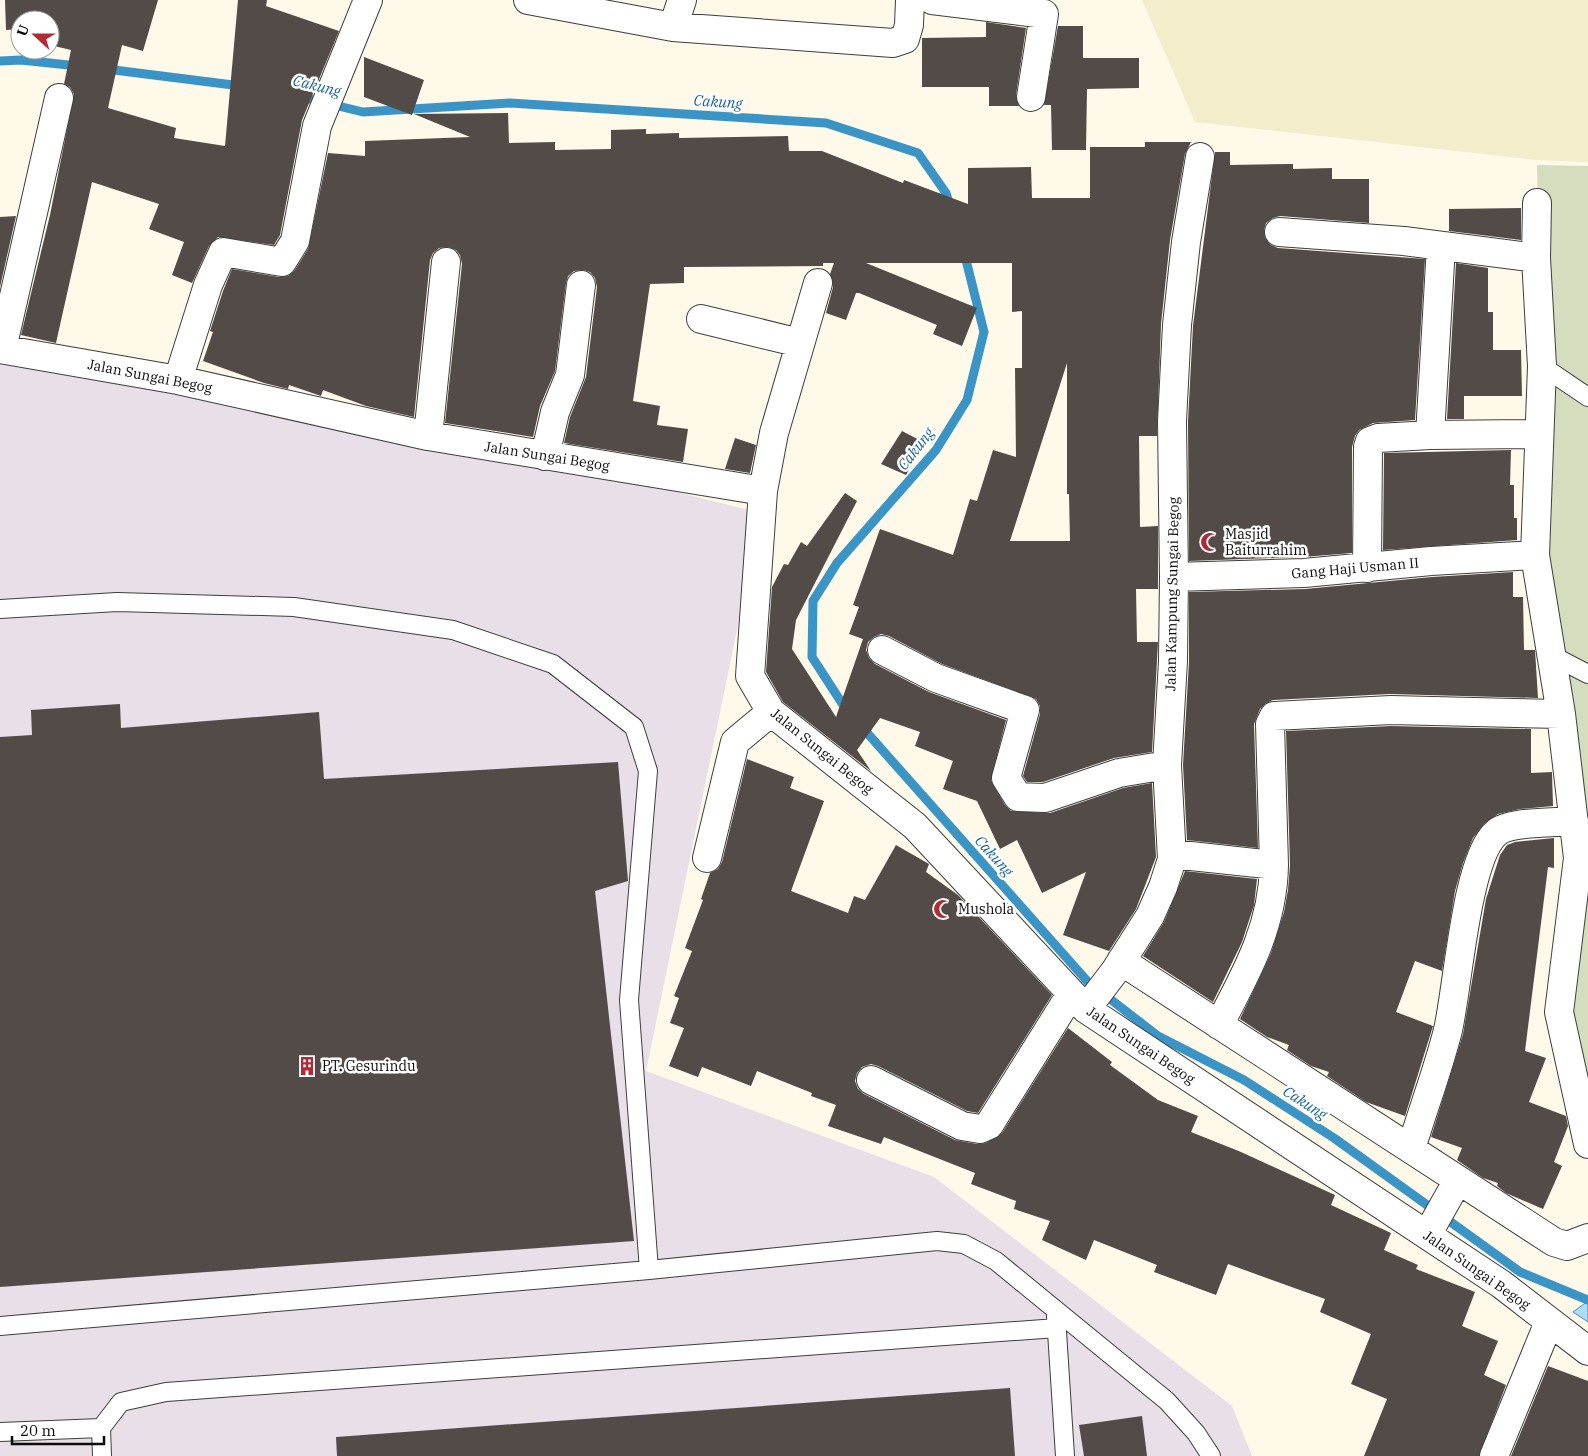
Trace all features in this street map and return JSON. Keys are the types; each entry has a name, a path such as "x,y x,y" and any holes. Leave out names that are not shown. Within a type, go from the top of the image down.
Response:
{"street":[{"path":"178,380 208,285 223,252 282,262 295,241 317,126 336,84 368,0"},
{"path":"528,0 673,27 893,43 905,39 909,25 910,0"},
{"path":"673,27 682,0"},
{"path":"933,0 1044,14 1031,97"},
{"path":"1,349 59,98"},
{"name":"Jalan Kampung Sungai Begog","path":"871,1080 962,1126 980,1129 989,1124 1083,1002 1118,966 1150,916 1168,873 1172,854 1167,765 1173,661 1172,421 1177,325 1186,242 1200,157"},
{"path":"1537,203 1536,258 1542,366 1535,555 1562,714 1578,858 1559,1012 1588,1144"},
{"path":"1279,232 1441,246 1536,258"},
{"path":"1430,435 1441,246"},
{"path":"428,436 446,262"},
{"path":"762,491 774,433 818,283"},
{"path":"545,456 556,412 570,375 581,285"},
{"path":"701,319 800,343"},
{"name":"Jalan Sungai Begog","path":"1,349 178,380 428,436 762,491 750,676 771,712 916,826 1083,1002 1430,1228 1588,1351"},
{"path":"1367,568 1368,447 1370,440 1430,435 1539,434"},
{"name":"Gang Haji Usman II","path":"1174,577 1304,573 1432,561 1535,555"},
{"path":"882,650 936,678 1024,710 1006,778 1018,797 1045,798 1119,773 1167,765"},
{"path":"1219,1025 1243,980 1266,926 1271,906 1274,865 1270,724 1274,716 1391,710 1562,714"},
{"path":"707,858 735,742 771,712"},
{"path":"1411,1149 1448,1028 1470,901 1483,853 1495,833 1506,827 1574,821"},
{"path":"1172,854 1274,865"},
{"path":"1118,966 1219,1025 1411,1149 1455,1184 1558,1244 1572,1245 1588,1238"},
{"path":"1430,1228 1455,1184"},
{"path":"1494,1456 1549,1322"}],"lane":[{"path":"1542,366 1588,397"},
{"path":"0,609 117,602 294,607 453,630 553,664 634,727 648,771 629,1000 649,1270"},
{"path":"1553,656 1588,674"},
{"path":"0,1326 649,1270 937,1241 964,1244 996,1261 1167,1401 1196,1433 1211,1456"},
{"path":"1055,1308 1064,1456"},
{"path":"102,1456 101,1428 121,1402 166,1392 1057,1328"},
{"path":"0,1432 101,1428"}],"shaded area":[{"path":"1142,0 1588,0 1588,162 1537,160 1195,122"},
{"path":"0,344 149,361 761,513 646,1071 934,1177 1232,1406 1252,1456 0,1456"}],"green space":[{"path":"1537,165 1588,166 1588,1144 1559,1012 1578,858 1535,555 1542,366"}],"water":[{"path":"1588,1301 1588,1322 1573,1312"}],"building":[{"path":"5,0 158,0 143,51 122,45 108,108 176,128 174,138 225,146 238,0 267,0 266,6 339,31 302,120 280,235 274,245 218,237 209,246 192,283 172,275 184,242 149,229 159,204 92,182 56,343 21,335 50,215 74,94 70,87 64,84 71,50 60,47 60,10 10,10 10,30 6,30"},
{"path":"986,22 1026,28 1016,95 1019,106 989,106 989,87 922,87 922,38 986,37"},
{"path":"1058,26 1083,26 1083,58 1139,58 1139,88 1087,89 1086,150 1052,150 1051,105 1044,105"},
{"path":"364,57 424,80 412,115 364,97"},
{"path":"508,113 509,143 555,142 555,150 611,149 611,130 646,129 646,134 679,133 679,138 788,136 789,151 822,151 903,183 904,180 968,204 968,168 1031,167 1032,198 1090,198 1090,147 1145,147 1145,142 1191,142 1185,154 1170,240 1161,324 1157,436 1139,436 1140,527 1158,526 1158,589 1136,589 1137,642 1158,642 1152,752 1114,758 1043,782 1027,782 1023,776 1040,714 1040,706 1036,699 942,664 889,636 881,634 874,637 868,642 866,650 869,658 875,664 929,692 1006,720 991,780 1005,805 1011,811 1050,813 1123,788 1152,783 1156,857 1136,909 1109,951 1063,935 1086,872 1042,893 1017,840 1000,849 977,801 943,789 953,761 915,746 920,732 880,718 857,750 871,771 783,702 766,672 772,587 784,564 788,565 801,542 807,546 845,493 857,501 796,620 792,649 836,717 863,639 849,634 859,607 853,605 880,529 953,555 970,499 977,501 993,450 1016,457 1015,368 1022,368 1022,311 1012,312 1012,263 866,263 977,308 962,346 933,334 937,325 859,293 856,293 846,320 826,313 833,287 830,274 834,263 823,263 823,266 684,267 684,283 650,284 633,401 660,406 657,425 688,429 683,462 564,443 570,417 586,377 597,287 595,278 590,272 583,270 574,271 568,276 555,371 540,406 533,437 445,423 462,264 460,255 456,250 448,247 439,248 433,253 430,260 414,417 366,406 323,390 321,396 289,385 288,389 264,383 203,361 213,332 210,331 232,269 279,277 288,276 295,270 308,249 328,153 365,156 365,141 470,137 414,114","holes":["1067,363 1067,494 1069,494 1070,541 1010,541"]},
{"path":"1215,152 1230,152 1230,165 1293,164 1293,169 1332,168 1332,179 1369,179 1369,223 1280,216 1266,223 1264,230 1265,238 1271,245 1278,248 1425,259 1415,420 1373,423 1359,430 1355,436 1352,447 1352,553 1303,557 1189,561 1188,421 1193,326"},
{"path":"1521,208 1521,240 1449,231 1449,209"},
{"path":"16,216 0,287 0,217"},
{"path":"1456,263 1488,268 1488,312 1493,312 1493,350 1521,350 1522,396 1464,396 1464,419 1447,419"},
{"path":"902,431 925,443 906,475 881,464"},
{"path":"735,438 756,445 750,473 725,469"},
{"path":"1511,450 1510,485 1514,485 1514,518 1517,518 1517,540 1383,550 1384,453"},
{"path":"1513,572 1513,597 1523,597 1524,650 1535,650 1538,698 1390,694 1273,700 1266,703 1260,709 1254,724 1258,848 1187,840 1183,765 1189,662 1189,592 1305,589 1432,577"},
{"name":"PT. Gesurindu","path":"120,704 121,728 319,712 324,779 618,762 628,881 595,891 634,1241 0,1287 0,737 32,735 31,710"},
{"path":"1391,726 1531,729 1531,773 1552,772 1553,806 1520,809 1498,814 1484,824 1473,838 1455,891 1442,971 1415,961 1396,1012 1433,1026 1405,1116 1366,1102 1327,1076 1329,1072 1311,1066 1287,1050 1289,1045 1267,1037 1240,1019 1271,953 1284,912 1288,890 1290,865 1286,731"},
{"path":"747,759 794,777 790,788 824,801 791,891 848,913 854,896 865,900 896,845 929,864 926,872 958,895 1052,995 978,1113 967,1111 871,1064 862,1067 857,1073 855,1081 858,1089 864,1094 955,1140 977,1144 986,1143 1002,1133 1068,1028 1112,1062 1110,1065 1158,1100 1198,1116 1191,1132 1241,1152 1335,1195 1331,1205 1391,1233 1384,1250 1418,1265 1416,1269 1475,1292 1462,1326 1498,1341 1484,1375 1506,1385 1479,1456 1364,1456 1387,1399 1351,1384 1371,1334 1320,1312 1325,1299 1228,1264 1216,1295 1154,1272 1157,1265 1094,1240 1086,1260 1042,1240 1050,1221 1014,1209 1016,1201 971,1184 975,1173 884,1137 881,1144 828,1126 836,1105 811,1096 812,1093 757,1071 751,1086 702,1067 698,1077 669,1066 684,1028 670,1023 679,998 674,996 692,951 685,948 703,900 701,899 710,873 718,869 722,862"},
{"path":"1554,838 1554,868 1548,867 1525,1051 1546,1058 1529,1102 1566,1116 1568,1126 1554,1162 1562,1166 1543,1209 1506,1193 1497,1186 1498,1183 1483,1178 1457,1160 1462,1148 1431,1137 1463,1034 1486,899 1500,855 1507,845 1515,842"},
{"path":"1185,871 1257,879 1254,905 1242,942 1213,1002 1143,956 1164,922"},
{"path":"1548,1366 1588,1381 1588,1456 1511,1456"},
{"path":"1010,1388 1015,1456 337,1456 336,1437"},
{"path":"1142,1416 1147,1456 1084,1456 1079,1425"}],"waterway":[{"name":"Cakung","path":"0,61 21,60 78,66"},
{"name":"Cakung","path":"106,69 241,86"},
{"name":"Cakung","path":"301,97 363,112 510,103 826,123 918,153 946,193 950,206"},
{"name":"Cakung","path":"847,711 812,657 813,601 837,563 936,450 967,400 984,332 964,252"},
{"name":"Cakung","path":"861,726 1088,982 1158,1036 1244,1080 1334,1138 1520,1272 1588,1300"}],"place":[{"name":"Masjid Baiturrahim","path":"1210,542"},
{"name":"Mushola","path":"943,909"},
{"name":"PT. Gesurindu","path":"307,1066"}]}
